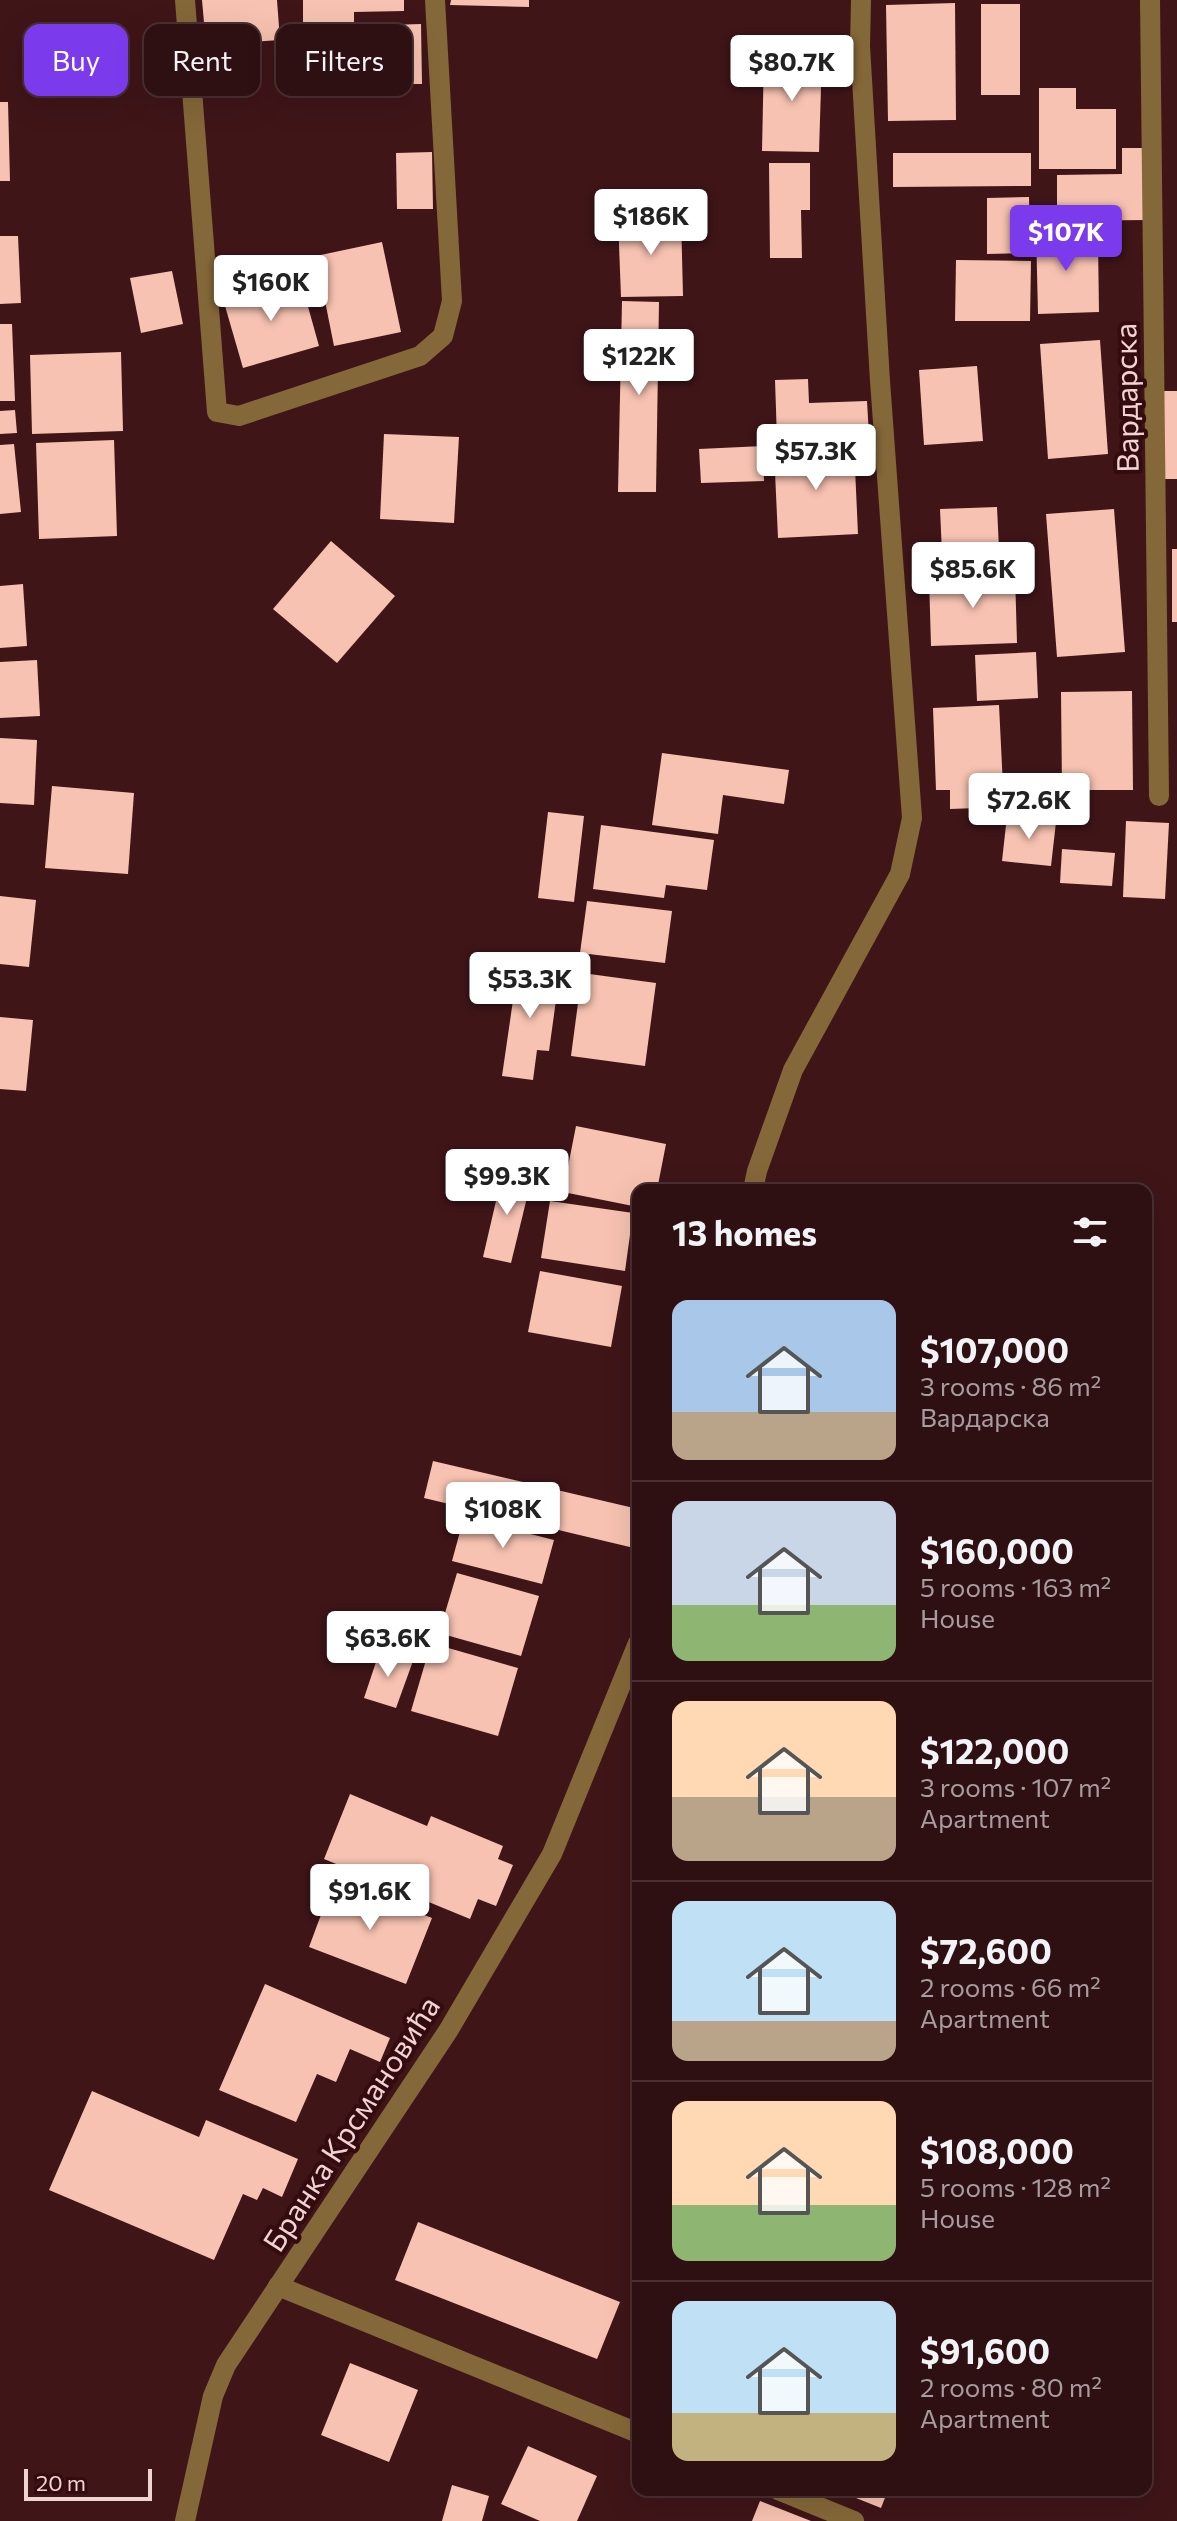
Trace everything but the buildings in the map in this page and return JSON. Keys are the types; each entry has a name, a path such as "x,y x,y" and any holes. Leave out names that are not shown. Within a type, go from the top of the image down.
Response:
{"street":[{"path":"185,0 217,412 239,416 420,356 443,336 452,301 435,0"},
{"path":"754,1184 793,1070 900,874 912,818 880,381 860,46 861,0"},
{"name":"Вардарска","path":"1150,0 1159,796"},
{"name":"Бранка Крсмановића","path":"632,1658 552,1854 448,2031 278,2286 632,2431"},
{"path":"185,2521 213,2396 226,2365 278,2286"},
{"path":"793,2496 854,2521"}]}
